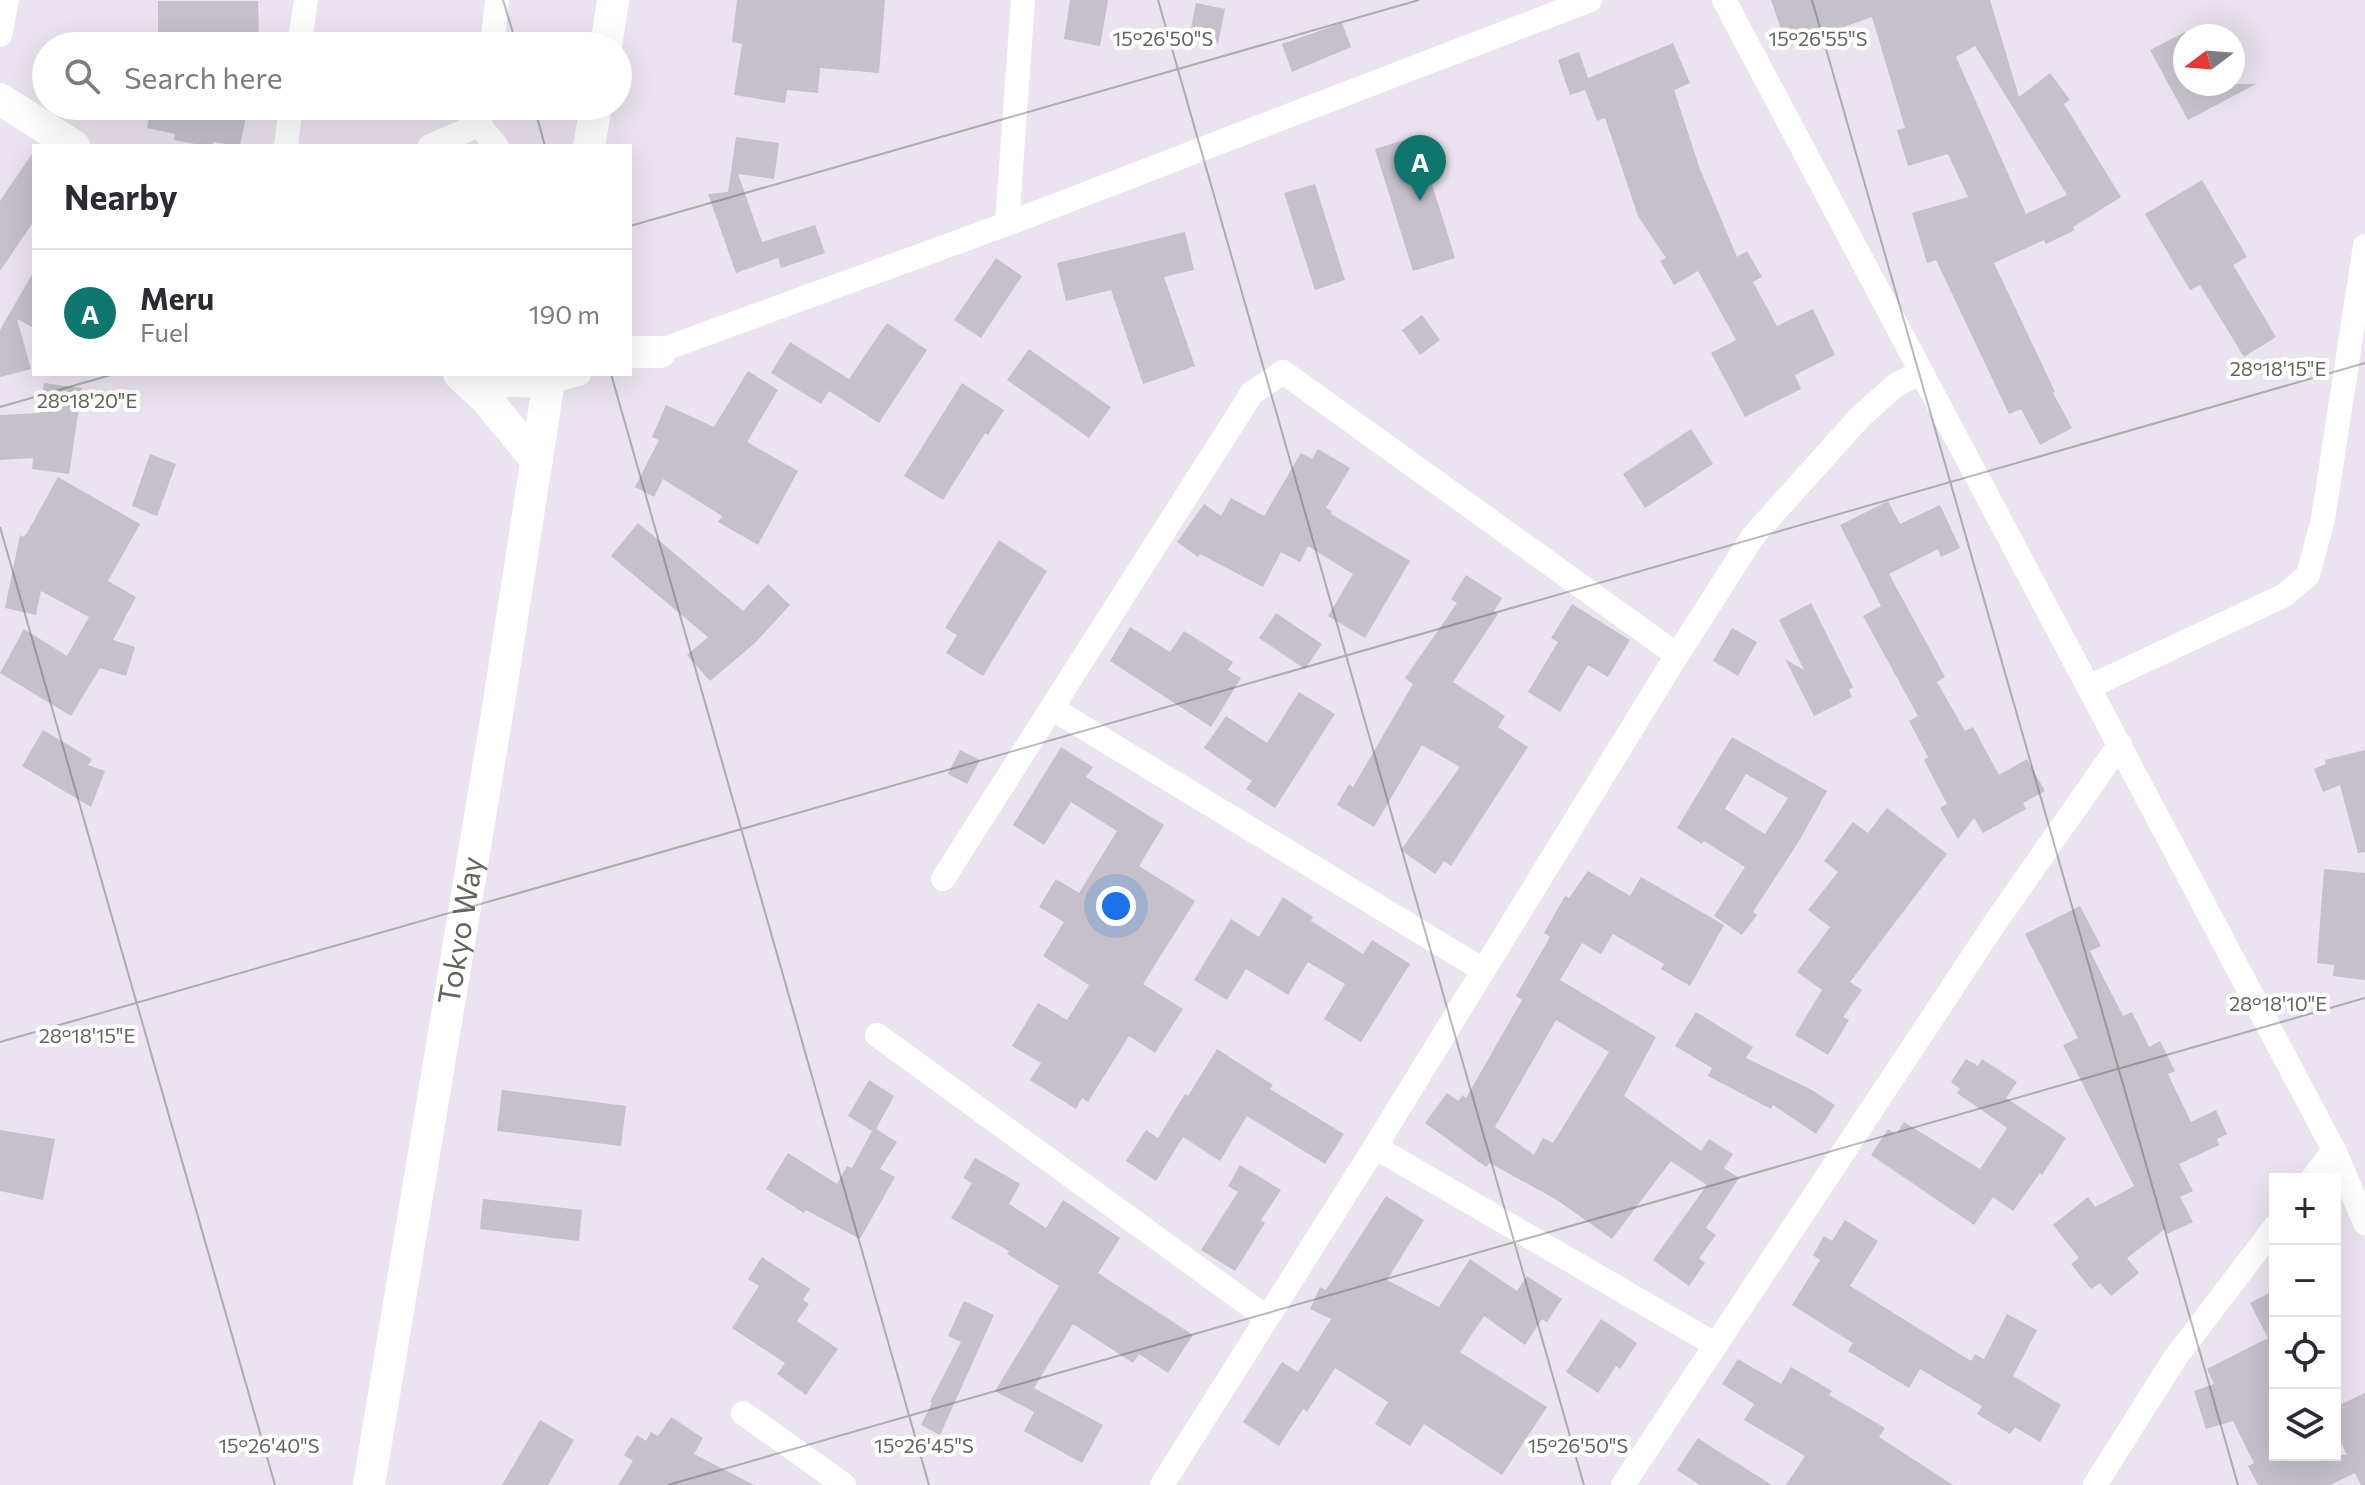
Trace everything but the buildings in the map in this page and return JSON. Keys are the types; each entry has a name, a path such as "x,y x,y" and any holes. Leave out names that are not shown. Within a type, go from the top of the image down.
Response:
{"main road":[{"path":"608,32 613,0"},
{"path":"0,99 32,119"},
{"path":"33,120 71,144"},
{"path":"589,144 594,120"},
{"path":"461,376 487,400 537,461"},
{"path":"466,376 479,380 559,377"},
{"name":"Tokyo Way","path":"369,1485 537,461 559,377"}],"street":[{"path":"0,35 7,0"},
{"path":"301,32 306,0"},
{"path":"494,32 497,0"},
{"path":"1007,224 1023,0"},
{"path":"640,355 1007,224 1547,8 1590,0"},
{"path":"1724,0 2334,1150 2365,1223"},
{"path":"286,144 289,120"},
{"path":"433,144 474,120"},
{"path":"483,120 496,144"},
{"path":"2089,687 2285,595 2308,575 2323,519 2365,246"},
{"path":"943,879 1252,393 1283,372 1677,655"},
{"path":"1162,1485 1754,535 1860,417 1896,385 1920,373"},
{"path":"1053,709 1483,970"},
{"path":"1623,1485 1995,923 2120,744"},
{"path":"877,1035 1267,1318"},
{"path":"1375,1147 1716,1345"},
{"path":"2317,1173 2334,1150"},
{"path":"2095,1485 2175,1358 2269,1235"},
{"path":"743,1413 844,1485"}],"place":[{"name":"Meru","path":"1420,201"}]}
